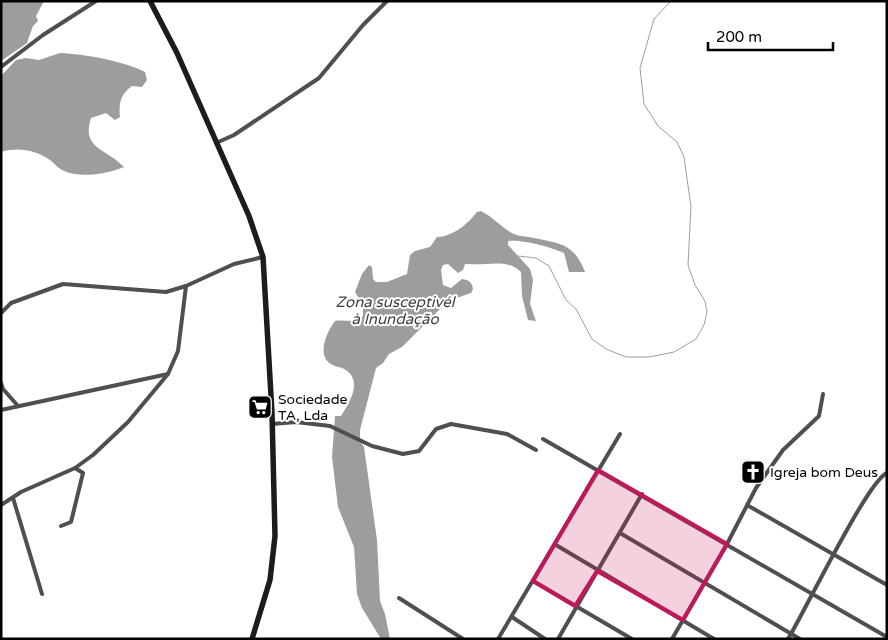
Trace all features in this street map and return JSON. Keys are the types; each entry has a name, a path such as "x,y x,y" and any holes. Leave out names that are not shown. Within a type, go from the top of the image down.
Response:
{"main road":[{"path":"150,1 173,46 249,216 263,257 272,424 275,536 270,580 252,639"}],"street":[{"path":"1,67 42,35 96,1"},
{"path":"216,142 234,134 319,78 387,1"},
{"path":"1,313 10,304 63,284 157,292 186,286 234,264 263,257"},
{"path":"1,505 75,468 113,437 168,374 178,351 186,286"},
{"path":"1,410 168,374"},
{"path":"1,383 3,389 18,406"},
{"path":"672,639 727,544 747,504 779,455 818,416 823,394"},
{"path":"272,424 296,422 330,426 352,438 403,454 419,451 436,429 451,424 508,434 536,450"},
{"path":"498,639 620,434"},
{"path":"543,439 642,494 887,637"},
{"path":"61,526 71,522 81,485 83,473 75,468"},
{"path":"788,639 833,554 873,489 887,472"},
{"path":"558,639 575,606 642,494"},
{"path":"13,498 42,594"},
{"path":"747,504 887,585"},
{"path":"620,533 800,639"},
{"path":"556,544 597,571 714,639"},
{"path":"533,581 632,639"},
{"path":"399,598 462,639"},
{"path":"512,617 546,639"}],"highlighted area":[{"path":"598,470 727,544 683,620 597,571 575,606 533,581"}],"water":[{"path":"1,1 44,1 36,16 38,21 33,26 27,43 1,61"},
{"path":"60,53 104,59 145,72 147,80 142,87 132,86 123,96 120,103 120,117 115,120 106,113 91,118 89,136 92,142 124,167 110,172 85,175 76,174 62,170 50,160 33,152 14,150 1,152 1,76 16,60 26,58 39,60"},
{"name":"Zona susceptivél à Inundação","path":"481,211 506,230 519,236 556,243 570,249 581,262 585,272 569,272 564,253 528,242 508,241 508,245 530,269 533,280 530,304 536,321 528,320 522,296 521,272 516,268 503,264 465,264 463,270 458,273 448,264 443,265 441,270 443,285 451,288 462,279 467,280 473,287 471,293 448,301 402,347 389,354 383,363 376,368 360,430 360,441 364,447 377,540 380,601 385,614 390,639 381,639 362,608 357,594 354,547 338,507 332,457 335,416 341,416 348,405 353,393 354,380 346,370 333,365 327,360 324,355 324,343 335,321 353,321 363,316 363,305 355,292 362,274 369,265 372,267 373,279 376,282 387,282 407,274 410,255 415,251 430,247 437,237 448,235 459,229 477,212"}],"waterway":[{"path":"518,256 536,258 549,266 566,300 576,309 592,339 606,349 626,357 649,357 674,352 696,339 704,325 707,312 705,301 695,285 688,265 691,207 684,157 677,142 658,126 644,104 640,68 654,19 671,1"}],"place":[{"name":"Sociedade TA, Lda","path":"260,407"},
{"name":"Igreja bom Deus","path":"753,472"}]}
